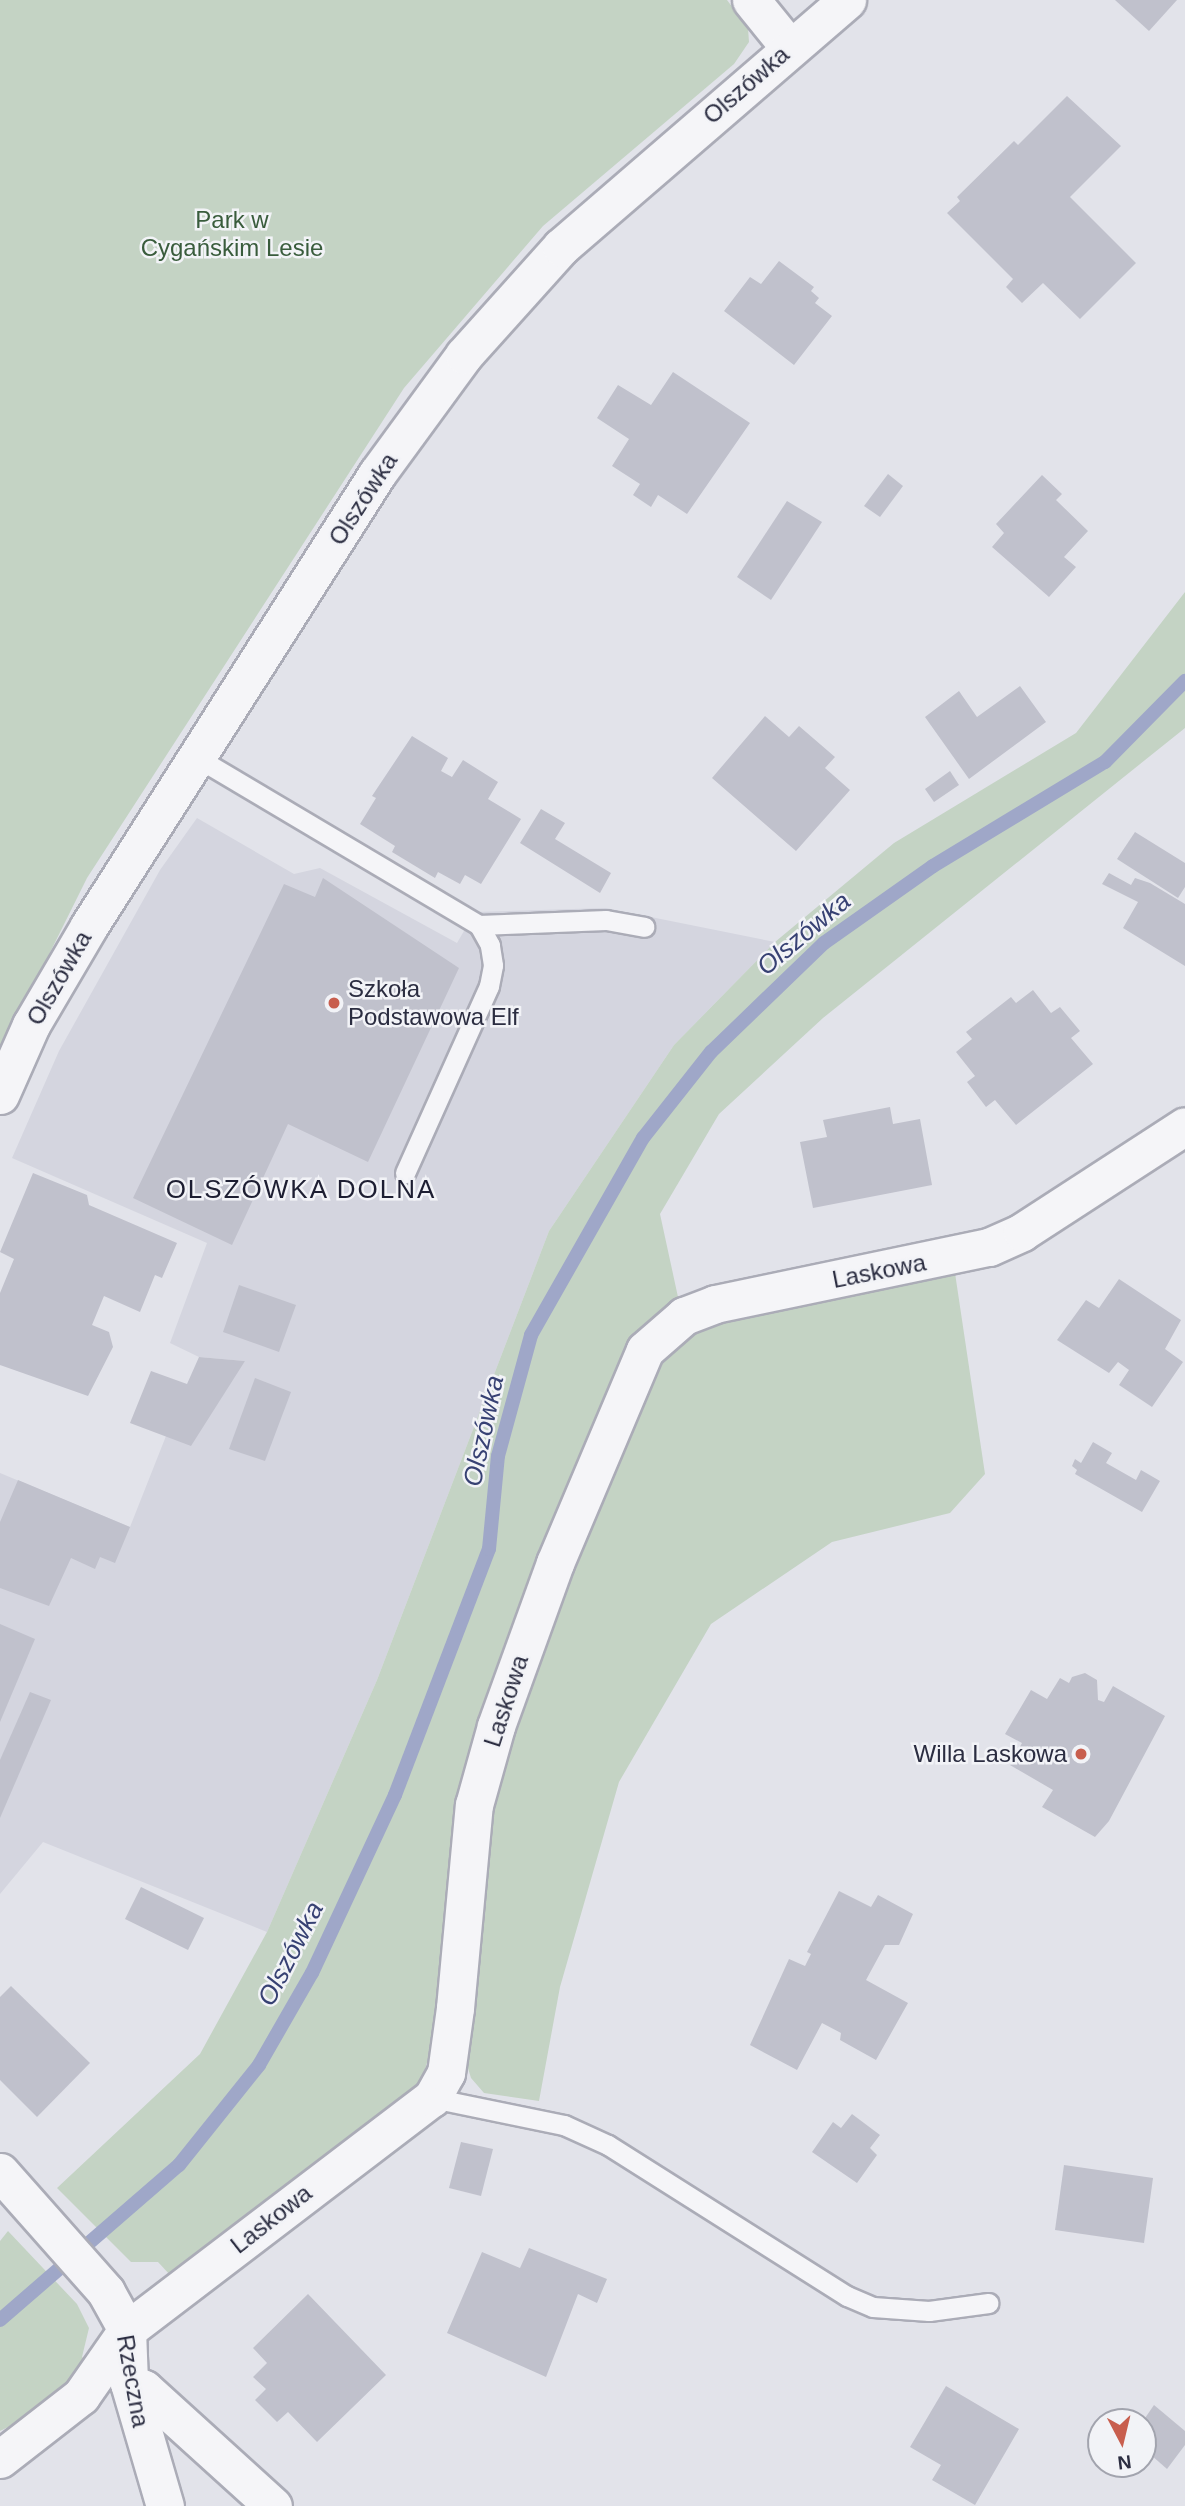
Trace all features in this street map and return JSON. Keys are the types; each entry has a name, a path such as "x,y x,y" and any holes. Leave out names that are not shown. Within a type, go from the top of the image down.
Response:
{"street":[{"path":"751,0 789,47"},
{"name":"Olszówka","path":"0,1096 44,1003 196,757 377,474 464,355 561,247 789,47 847,0"},
{"name":"Laskowa","path":"0,2459 81,2396 127,2330 432,2098 446,2073 455,2008 474,1805 496,1726 555,1563 645,1350 684,1316 715,1304 989,1247 1022,1232 1185,1126"},
{"name":"Rzeczna","path":"0,2172 27,2199 106,2292 127,2330 129,2383 165,2506"},
{"path":"129,2383 144,2389 273,2506"}],"lane":[{"path":"196,757 479,925 490,944 493,965 489,986 405,1173"},
{"path":"479,925 606,920 644,927"},
{"path":"432,2098 553,2122 608,2145 847,2296 873,2307 929,2311 988,2303"}],"shaded area":[{"path":"197,818 294,874 320,868 457,943 475,912 606,908 775,942 674,1045 549,1231 377,1680 267,1932 43,1842 0,1894 0,1473 130,1527 166,1436 245,1361 199,1357 170,1343 207,1243 12,1158 59,1051 160,870"}],"green space":[{"name":"Park w Cygańskim Lesie","path":"0,0 727,0 748,28 749,42 734,64 543,226 404,388 87,878 0,1053"},
{"path":"1185,592 1185,728 823,1018 719,1114 660,1214 678,1297 644,1324 621,1360 516,1637 443,2007 420,2087 171,2276 158,2262 131,2262 57,2188 200,2054 267,1932 377,1680 549,1231 674,1045 775,942 894,843 1076,733"},
{"path":"955,1273 985,1474 950,1513 832,1542 711,1624 619,1782 560,1987 539,2101 484,2093 471,2078 462,2049 483,1806 520,1690 648,1378 668,1348 691,1328"},
{"path":"8,2231 77,2304 89,2328 82,2357 88,2363 69,2386 39,2412 0,2431 0,2241"}],"building":[{"path":"1115,0 1177,0 1149,31"},
{"path":"1067,96 1121,146 1070,197 1136,263 1080,319 1043,283 1022,303 1006,287 1013,279 947,213 960,201 957,197 1014,141 1018,145"},
{"path":"779,261 814,287 811,291 819,298 815,303 832,316 794,365 724,311 750,277 761,284"},
{"path":"673,372 750,423 687,514 658,495 651,507 633,495 640,484 612,466 629,439 597,418 618,385 651,405"},
{"path":"888,474 903,486 880,517 864,506"},
{"path":"1042,475 1062,494 1056,500 1088,531 1064,557 1076,567 1049,597 992,547 1004,533 996,524"},
{"path":"787,501 822,522 771,600 737,577"},
{"path":"1020,686 1046,722 969,779 925,717 959,691 977,717"},
{"path":"765,716 789,737 799,726 835,757 825,768 850,790 796,851 712,778"},
{"path":"412,736 448,758 441,771 452,777 463,760 498,782 488,799 521,819 481,884 465,875 460,884 438,872 435,878 392,852 395,846 360,824 376,798 372,796"},
{"path":"950,771 959,785 934,802 925,789"},
{"path":"541,809 565,823 555,839 611,873 600,893 520,843"},
{"path":"1135,832 1185,863 1185,887 1178,898 1117,859"},
{"path":"1109,873 1131,885 1135,878 1150,883 1185,904 1185,966 1123,928 1138,902 1102,884"},
{"name":"Szkoła Podstawowa Elf","path":"323,878 459,968 368,1162 288,1124 232,1245 133,1198 284,884 315,897"},
{"path":"1033,990 1051,1013 1060,1007 1080,1031 1071,1038 1093,1064 1016,1125 995,1100 986,1107 967,1082 975,1076 956,1052 972,1039 966,1032 1011,997 1016,1003"},
{"path":"890,1107 893,1124 920,1119 932,1185 813,1208 800,1142 827,1137 823,1120"},
{"path":"33,1173 87,1195 89,1205 177,1243 162,1278 155,1275 140,1312 104,1296 92,1325 109,1332 113,1347 88,1396 0,1365 0,1293 14,1259 0,1252"},
{"path":"1119,1279 1181,1320 1165,1349 1183,1362 1152,1407 1119,1385 1129,1370 1118,1362 1109,1373 1057,1340 1086,1300 1099,1308"},
{"path":"239,1285 296,1305 279,1352 223,1332"},
{"path":"199,1357 245,1361 191,1446 130,1423 151,1371 187,1384"},
{"path":"255,1378 291,1392 265,1461 229,1449"},
{"path":"1093,1442 1112,1453 1106,1463 1136,1480 1141,1470 1160,1481 1142,1512 1075,1474 1077,1470 1072,1466 1075,1459 1081,1463"},
{"path":"18,1480 130,1527 115,1563 100,1557 95,1569 71,1558 49,1606 0,1588 0,1522"},
{"path":"0,1624 35,1639 0,1722"},
{"name":"Willa Laskowa","path":"1085,1673 1097,1680 1098,1700 1104,1702 1113,1686 1165,1716 1109,1821 1095,1837 1042,1807 1053,1790 1010,1765 1022,1743 1005,1734 1031,1690 1047,1699 1060,1678 1069,1683 1072,1677"},
{"path":"30,1692 51,1700 0,1818 0,1760"},
{"path":"141,1887 204,1918 188,1950 125,1919"},
{"path":"839,1891 871,1907 878,1895 913,1914 899,1945 885,1945 866,1980 908,2003 876,2060 840,2040 841,2033 822,2023 797,2070 750,2045 789,1959 805,1966 811,1954 807,1952"},
{"path":"11,1986 90,2063 37,2117 0,2080 0,1997"},
{"path":"852,2114 880,2135 870,2148 877,2155 857,2183 812,2152 833,2122 841,2128"},
{"path":"461,2142 493,2149 481,2196 449,2188"},
{"path":"1064,2165 1153,2178 1144,2243 1055,2230"},
{"path":"529,2248 607,2279 597,2303 578,2294 546,2377 447,2333 482,2252 520,2268"},
{"path":"308,2294 386,2375 317,2442 288,2412 277,2422 255,2400 266,2389 253,2377 267,2363 253,2348"},
{"path":"946,2386 1019,2429 975,2505 932,2480 941,2465 910,2447"},
{"path":"1154,2405 1185,2431 1185,2445 1167,2469 1157,2460 1157,2408 1152,2408"}],"waterway":[{"name":"Olszówka","path":"0,2320 179,2165 259,2065 312,1973 395,1795 489,1549 498,1456 531,1335 643,1138 711,1052 824,943 933,866 1105,762 1185,681"}],"place":[{"name":"Szkoła Podstawowa Elf","path":"334,1003"},
{"name":"Willa Laskowa","path":"1081,1754"}],"district":[{"name":"OLSZÓWKA DOLNA","path":"301,1190"}]}
